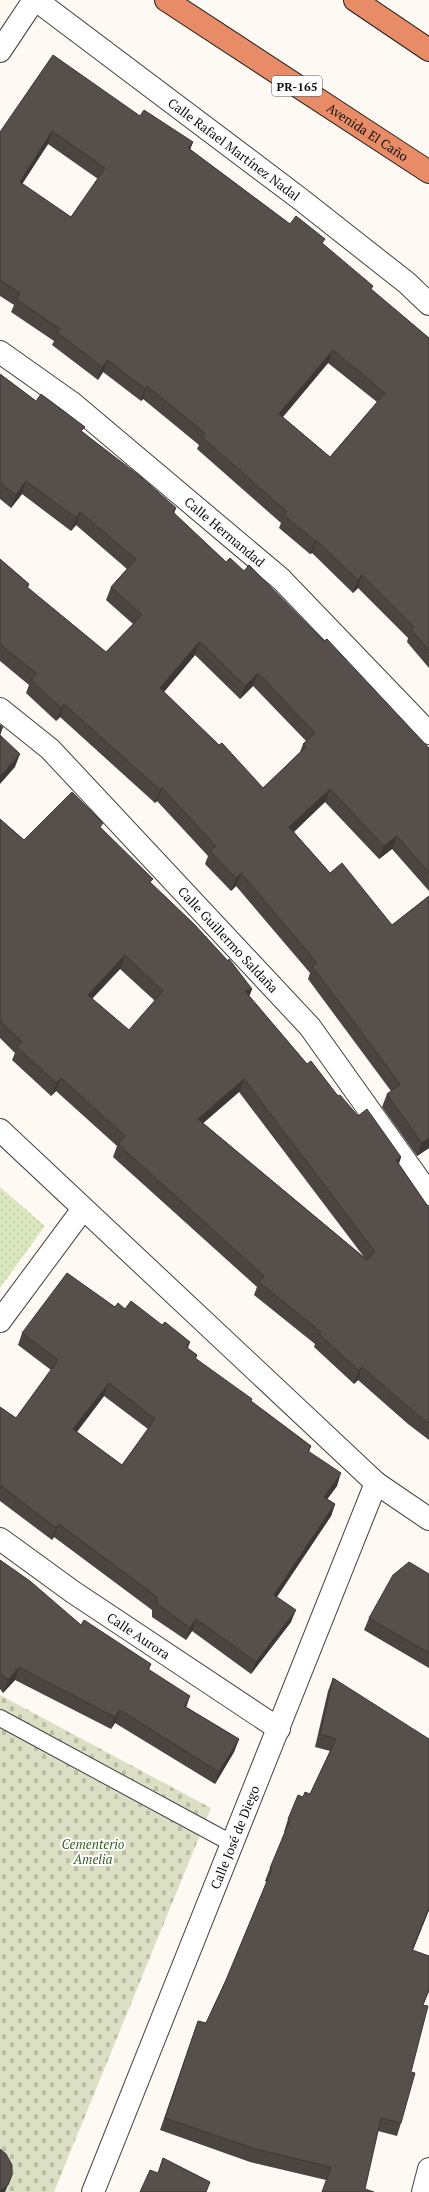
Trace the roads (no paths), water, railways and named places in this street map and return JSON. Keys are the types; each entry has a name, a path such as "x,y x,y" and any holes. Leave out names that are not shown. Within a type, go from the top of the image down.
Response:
{"highway":[{"name":"Avenida El Caño","path":"166,0 429,172"},
{"path":"355,0 429,50"}],"street":[{"path":"0,50 35,0"},
{"name":"Calle Rafael Martínez Nadal","path":"35,0 299,198 407,283 429,304"},
{"name":"Calle Hermandad","path":"0,352 72,403 281,578 429,733"},
{"name":"Calle Guillermo Saldaña","path":"0,709 50,750 310,1027 429,1194"},
{"path":"0,1130 376,1483 429,1519"},
{"path":"0,1321 83,1209"},
{"name":"Calle José de Diego","path":"93,2192 376,1483"},
{"name":"Calle Aurora","path":"0,1539 73,1592 279,1729"},
{"path":"423,2192 429,2169"}],"lane":[{"path":"0,1718 233,1844"}],"park label":[{"name":"Cementerio Amelia","path":"93,1852"}]}
